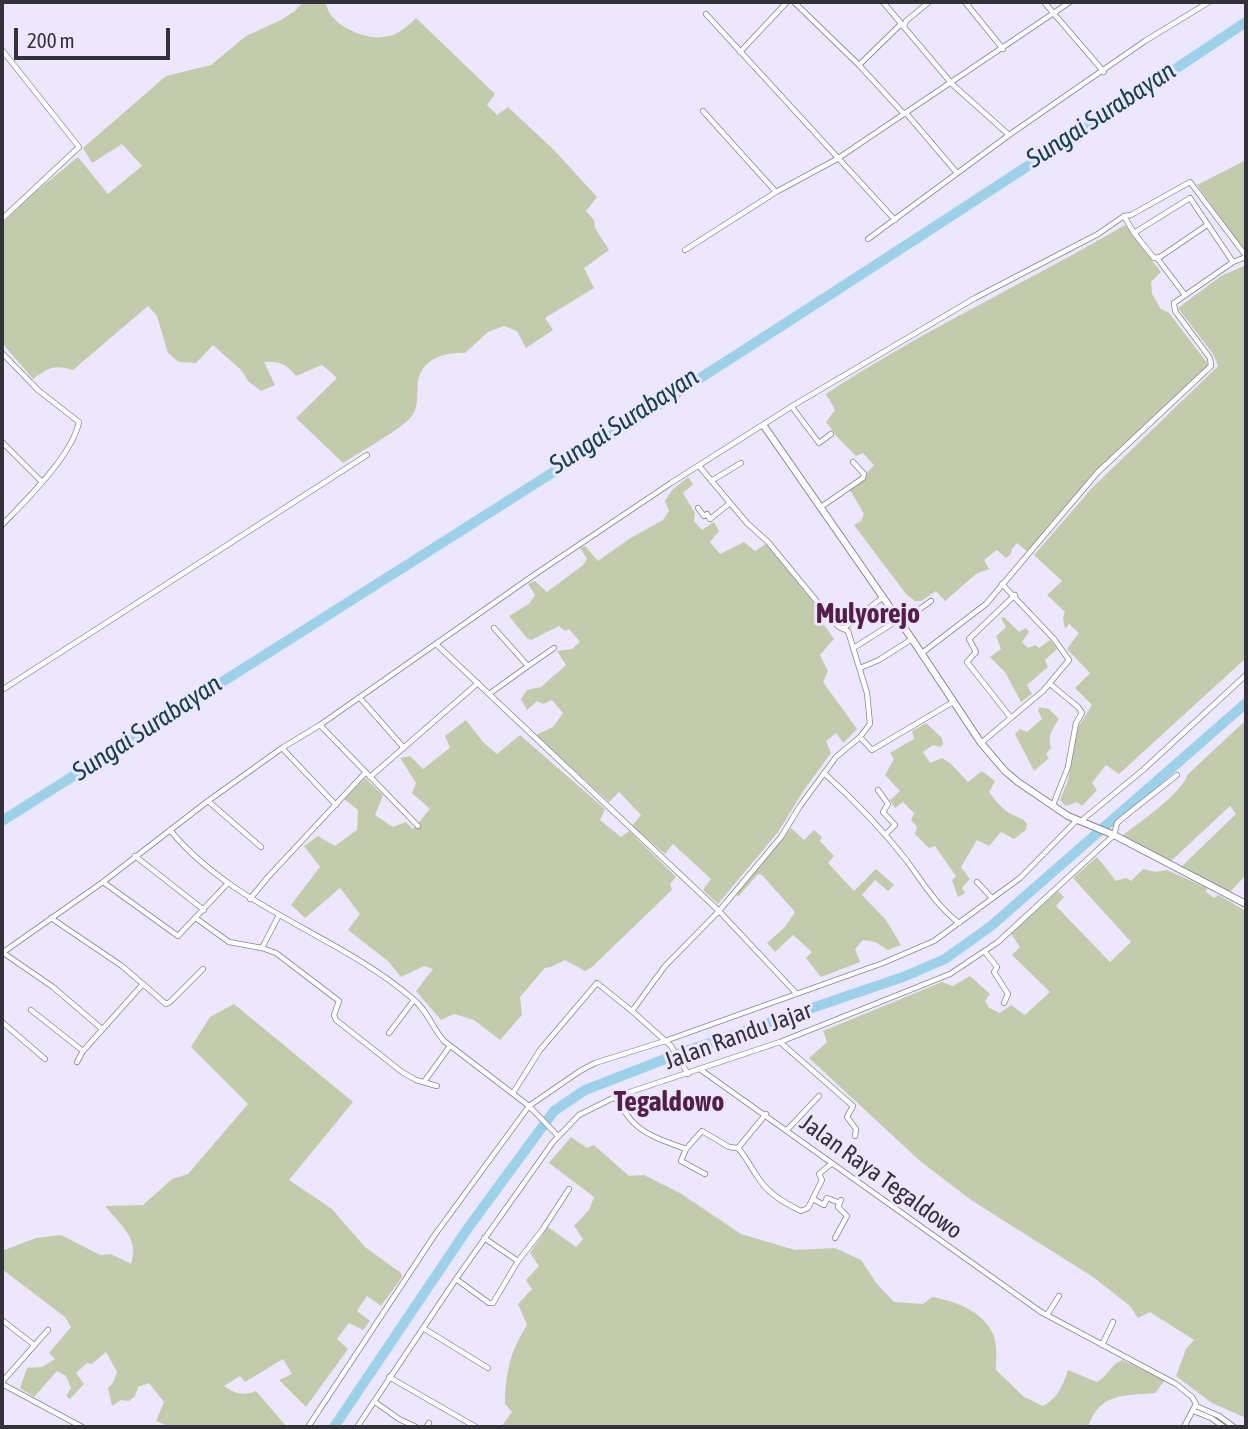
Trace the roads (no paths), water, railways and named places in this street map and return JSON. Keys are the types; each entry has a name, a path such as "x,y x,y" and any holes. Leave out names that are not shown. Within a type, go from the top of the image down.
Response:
{"street":[{"path":"740,52 787,2"},
{"path":"794,2 859,65 957,173"},
{"path":"883,2 952,84 1009,135"},
{"path":"904,26 906,20 929,2"},
{"path":"965,2 1003,49"},
{"path":"1044,2 1104,72"},
{"path":"685,250 776,192 837,159 1070,2"},
{"path":"868,239 1009,135 1104,72 1145,41 1209,2"},
{"path":"706,14 895,220"},
{"path":"859,65 900,25 904,26"},
{"path":"2,50 79,147 2,219"},
{"path":"703,111 776,192"},
{"path":"102,1029 53,987 2,952 105,883 209,803 438,646 608,524 792,407 975,298 1190,182 1241,259"},
{"path":"1185,186 1207,225 1241,259"},
{"path":"1133,230 1190,198"},
{"path":"1125,218 1151,255 1157,258 1185,295"},
{"path":"1157,258 1207,225"},
{"path":"922,653 986,604 1097,473 1211,366 1210,358 1174,308 1174,303 1241,259"},
{"path":"2,353 38,390 79,422 64,452 34,492 2,526"},
{"path":"792,407 819,443 831,434"},
{"path":"764,426 900,620 981,743 1018,782 1081,821 1246,904"},
{"path":"2,442 41,481"},
{"path":"2,690 367,455"},
{"path":"821,507 863,478 864,474 853,462"},
{"path":"711,481 741,463"},
{"path":"632,1011 665,966 719,911 781,837 836,757 860,737 870,724 860,668 849,632 833,621 768,542 747,523 699,466"},
{"path":"698,508 710,519 730,503"},
{"path":"981,743 1050,684 1068,663 1069,658 1015,595 1002,584"},
{"path":"1011,718 967,662 976,652 969,639 1015,595"},
{"path":"844,629 883,597"},
{"path":"855,648 931,601"},
{"path":"494,628 528,666"},
{"path":"860,668 879,660 912,639"},
{"path":"438,646 719,911 796,993"},
{"path":"489,694 554,648"},
{"path":"308,1427 434,1236 531,1108 573,1075 595,1063 665,1041 906,955 933,941 1020,878 1246,675"},
{"path":"370,777 478,683"},
{"path":"1050,684 1082,713 1076,723 1068,767 1053,805"},
{"path":"360,698 404,748"},
{"path":"860,737 872,750 953,702"},
{"path":"320,725 418,826"},
{"path":"284,751 336,805"},
{"path":"250,899 365,773"},
{"path":"824,773 886,835 933,898 959,923"},
{"name":"Jalan Randu Jajar","path":"357,1427 378,1404 556,1134 579,1115 615,1097 780,1042 950,974 987,954 1112,835 1124,817 1177,775"},
{"path":"878,790 888,804 883,812 894,825 886,835"},
{"path":"209,803 261,847"},
{"path":"171,832 250,899 359,961 414,1000 429,1015 435,1030 450,1046 513,1093 556,1134"},
{"path":"137,858 204,910"},
{"path":"977,882 992,898"},
{"path":"105,883 178,936 197,919 228,883"},
{"path":"262,948 279,915"},
{"path":"51,918 99,949 164,1002 168,1003 203,969"},
{"path":"197,919 229,942 276,953 339,1001 334,1015 336,1020 402,1072 437,1086"},
{"path":"987,954 997,967 994,972 1008,994 1004,1003"},
{"path":"513,1093 540,1050 597,983 671,1046 688,1074"},
{"path":"77,1062 83,1051 143,984"},
{"path":"389,1033 414,1000"},
{"path":"31,1010 83,1051"},
{"path":"2,1022 45,1059"},
{"path":"780,1042 853,1106 847,1117 856,1129 855,1136"},
{"path":"424,1082 450,1046"},
{"name":"Jalan Raya Tegaldowo","path":"701,1070 1041,1312 1176,1384 1192,1397 1193,1412"},
{"path":"787,1130 820,1096"},
{"path":"615,1097 632,1122 643,1131 686,1149"},
{"path":"738,1148 766,1114"},
{"path":"705,1174 681,1161 686,1149 702,1131 729,1147 738,1148 750,1161 760,1180 783,1203 803,1211 822,1181 819,1174 831,1164"},
{"path":"459,1282 492,1304 518,1261 552,1217 569,1189"},
{"path":"813,1199 824,1205 828,1198 841,1201 838,1207 847,1216 835,1238"},
{"path":"487,1240 518,1261"},
{"path":"1047,1315 1059,1296"},
{"path":"2,1320 33,1345"},
{"path":"1102,1345 1113,1322"},
{"path":"48,1330 2,1383 82,1427"},
{"path":"426,1331 488,1368"},
{"path":"393,1380 476,1427"},
{"path":"378,1404 416,1427"},
{"path":"1184,1427 1193,1412"},
{"path":"1193,1412 1207,1416 1224,1427"},
{"path":"1193,1412 1219,1416 1234,1427"}],"waterway":[{"name":"Sungai Surabayan","path":"2,821 471,525 1246,22"},
{"path":"334,1427 468,1228 554,1111 585,1090 686,1051 903,977 945,959 991,926 1246,703"}],"district":[{"name":"Mulyorejo","path":"868,614"},
{"name":"Tegaldowo","path":"669,1102"}]}
